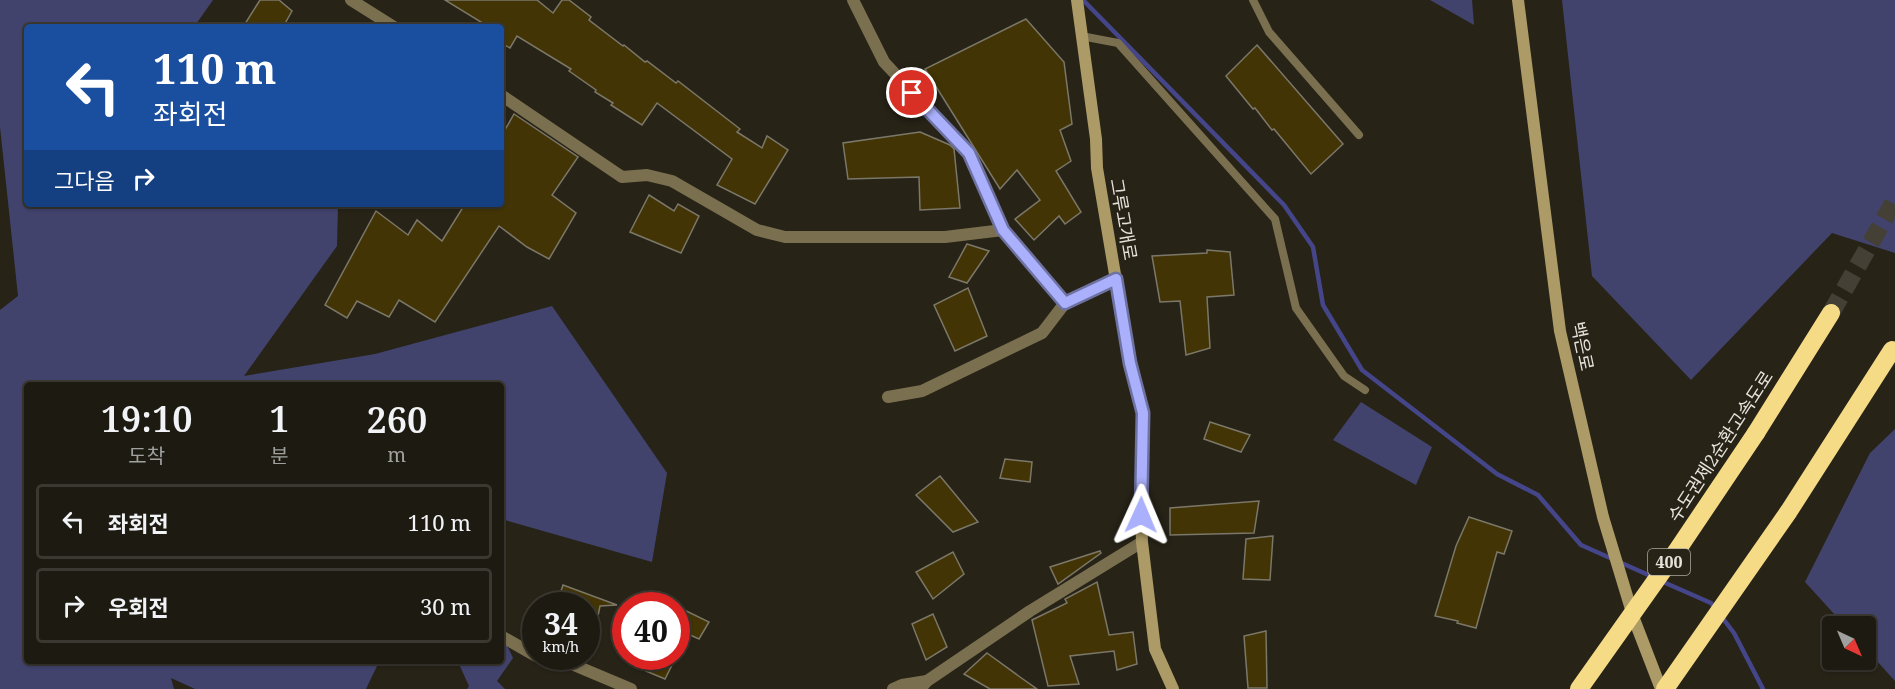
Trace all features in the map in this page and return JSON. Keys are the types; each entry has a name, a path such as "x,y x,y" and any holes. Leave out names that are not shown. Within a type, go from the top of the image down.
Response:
{"highway":[{"name":"수도권제2순환고속도로","path":"1579,689 1676,552 1756,433 1831,313"},
{"path":"1663,689 1790,511 1892,350"}],"main road":[{"name":"그루고개로","path":"1077,0 1096,139 1097,168 1130,363 1143,413 1142,542 1155,650 1173,689"},
{"name":"백은로","path":"1518,0 1560,331 1603,517 1634,619 1663,689"}],"street":[{"path":"351,0 389,24"},
{"path":"853,0 884,62 969,153 1003,230 1065,303"},
{"path":"504,97 622,177 647,175 672,181 757,230 775,235 784,237 945,237 1003,230"},
{"path":"888,397 922,391 1042,333 1065,303 1116,279"},
{"path":"893,689 902,685 924,685 1030,611 1142,542"},
{"path":"504,638 522,648"},
{"path":"586,670 631,689"}],"lane":[{"path":"1253,0 1269,32 1359,135"},
{"path":"1081,36 1118,43 1275,219 1296,308 1344,376 1365,390"}],"shaded area":[{"path":"0,0 213,0 196,24 24,24 24,207 338,207 337,246 244,376 375,354 552,306 667,473 652,562 504,520 504,382 24,382 24,664 373,664 377,666 366,689 195,689 171,678 174,689 0,689 0,310 18,296 0,127"},
{"path":"1430,0 1472,0 1474,25"},
{"path":"1562,0 1895,0 1895,253 1832,233 1691,380 1592,276"},
{"path":"1361,402 1432,447 1416,485 1333,440"},
{"path":"1895,429 1895,681 1876,660 1876,616 1836,616 1805,582 1870,453"},
{"path":"504,643 507,645 513,658 497,681 505,689 467,689 469,686 459,664 504,664"}],"building":[{"path":"260,0 279,0 292,11 285,24 245,24"},
{"path":"445,0 537,0 553,13 562,0 569,0 591,17 589,20 623,46 676,83 678,81 740,129 737,132 762,148 767,136 788,150 755,204 717,185 732,159 657,103 642,125 611,105 613,103 569,71 571,69 517,36 510,48 504,45 504,24 484,24"},
{"path":"1026,19 1064,62 1072,124 1060,130 1071,161 1056,171 1081,212 1065,224 1059,216 1034,240 1015,219 1040,200 1017,170 1000,189 925,69"},
{"path":"1257,45 1343,144 1311,174 1226,76"},
{"path":"514,114 578,157 552,195 576,213 549,259 527,247 499,226 435,322 399,300 389,317 357,301 347,318 325,305 376,211 408,235 417,220 442,241 463,207 504,207 504,132"},
{"path":"920,132 954,149 960,208 920,210 919,177 848,179 843,143"},
{"path":"649,195 674,211 678,204 699,216 681,253 630,232"},
{"path":"967,244 989,251 967,283 949,277"},
{"path":"1207,250 1230,252 1234,295 1207,297 1210,348 1186,355 1180,301 1160,302 1152,256 1207,253"},
{"path":"968,288 987,336 955,351 934,305"},
{"path":"1210,422 1250,435 1241,452 1204,439"},
{"path":"1005,459 1032,462 1030,482 1000,478"},
{"path":"940,476 978,522 953,532 916,495"},
{"path":"1259,501 1254,533 1170,535 1170,508"},
{"path":"1469,517 1512,531 1504,554 1497,552 1476,628 1435,616 1456,546"},
{"path":"1273,536 1270,580 1243,579 1246,539"},
{"path":"1100,551 1101,553 1058,584 1050,567"},
{"path":"953,552 964,574 933,599 916,572"},
{"path":"1097,582 1109,635 1133,632 1137,664 1117,670 1114,651 1070,656 1079,684 1048,686 1032,620 1067,603 1065,599"},
{"path":"563,585 582,592 561,592"},
{"path":"600,599 612,603 612,605 600,606"},
{"path":"690,613 709,622 699,639 690,635"},
{"path":"933,614 947,647 926,660 912,624"},
{"path":"1266,631 1267,688 1248,688 1244,636"},
{"path":"987,653 1037,689 990,689 964,674"},
{"path":"646,670 670,670 665,679"}],"waterway":[{"path":"1083,0 1284,205 1313,247 1323,305 1362,370 1497,474 1538,495 1581,545 1653,577"},
{"path":"1661,581 1711,603 1716,610"},
{"path":"1721,616 1734,633 1763,689"}],"tunnel":[{"path":"1831,313 1895,200"}],"route":[{"path":"912,93 969,153 1003,230 1065,303 1116,279 1130,363 1143,413 1141,515"}]}
